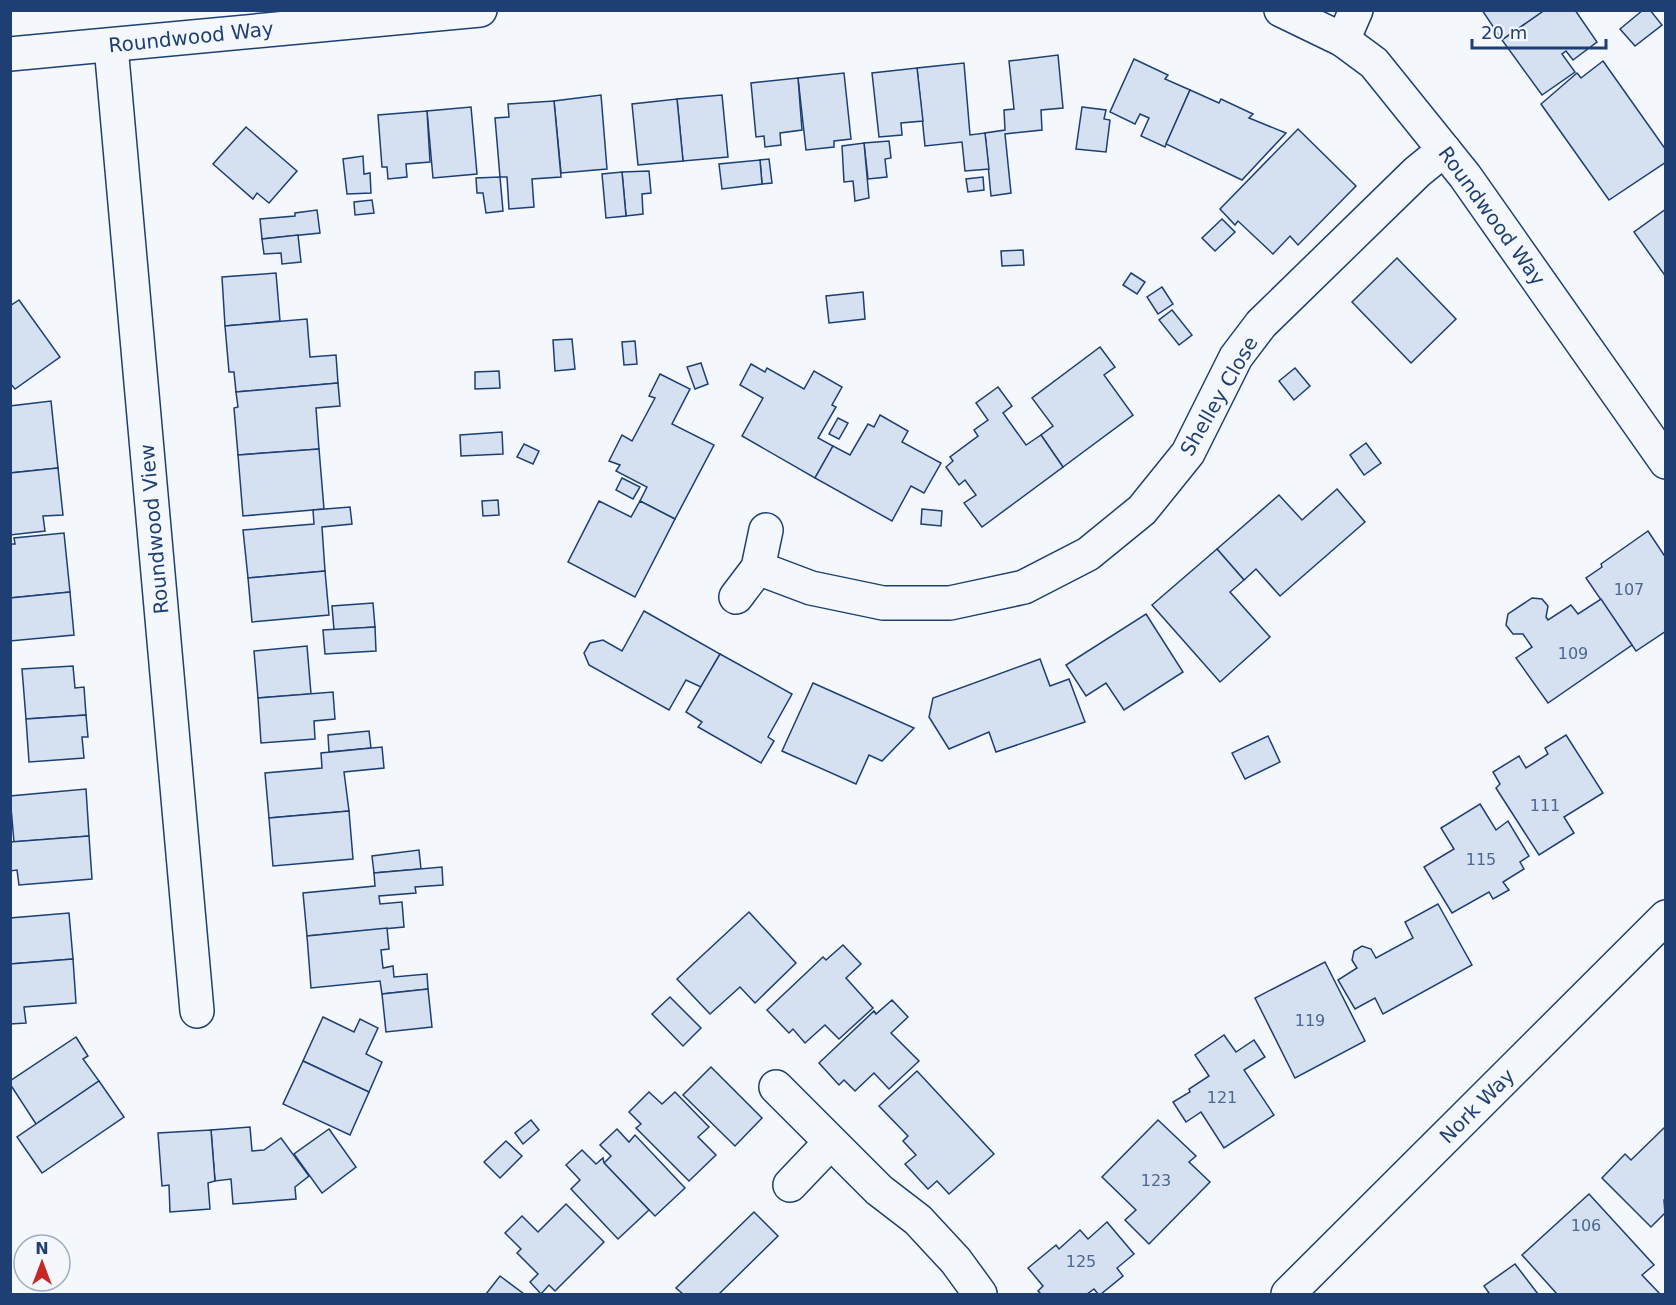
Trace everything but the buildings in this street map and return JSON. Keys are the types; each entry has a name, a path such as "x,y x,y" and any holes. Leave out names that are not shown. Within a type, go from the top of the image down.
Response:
{"street":[{"name":"Roundwood Way","path":"10,54 480,10"},
{"name":"Roundwood Way","path":"1281,10 1343,40 1374,63 1465,176 1665,462"},
{"path":"1343,40 1356,10"},
{"name":"Roundwood View","path":"111,46 197,1011"},
{"name":"Shelley Close","path":"758,568 811,588 883,603 950,603 1024,587 1088,554 1143,510 1188,453 1236,357 1261,324 1417,172 1444,150"},
{"path":"736,597 758,568 766,530"},
{"name":"Nork Way","path":"1288,1294 1665,917"},
{"path":"776,1087 879,1190 918,1220 956,1261 980,1294"},
{"path":"790,1185 830,1143"}]}
